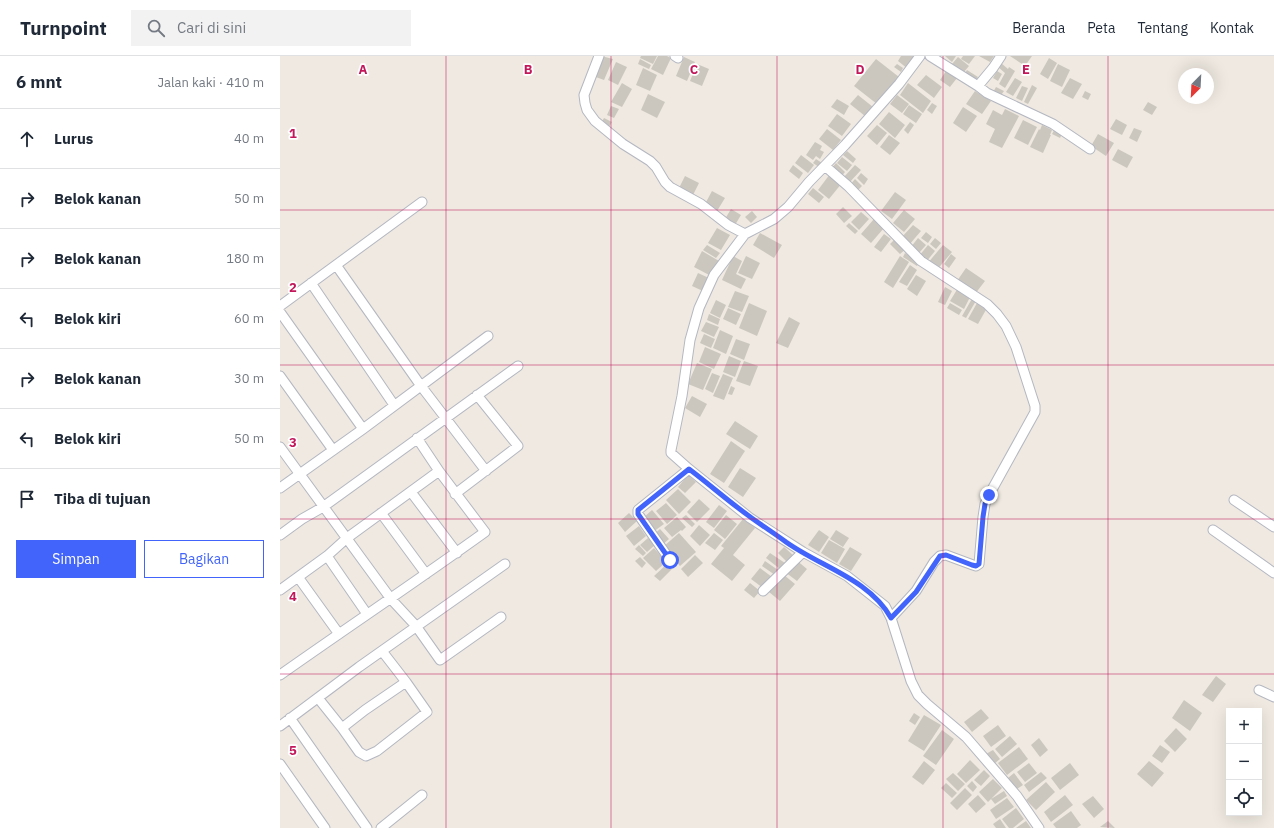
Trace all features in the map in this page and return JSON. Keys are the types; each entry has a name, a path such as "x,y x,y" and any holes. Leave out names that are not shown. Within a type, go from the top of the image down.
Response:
{"street":[{"path":"599,56 584,98 587,110 595,121 623,144 650,161 670,187 701,204 728,225 745,234"},
{"path":"920,56 899,84 781,214 745,234 714,275 699,308 690,340 682,396 670,450 671,453 689,469 750,518 802,552 847,576 884,606 891,618 911,681 918,695 966,737 1017,796 1039,828"},
{"path":"930,56 987,93 1053,124 1090,148"},
{"path":"978,86 1001,56"},
{"path":"825,166 853,191 921,261 987,304 997,314 1006,326 1016,347 1035,406 1035,412 985,504 979,564 976,566 946,555 940,556 916,592 891,618"},
{"path":"280,306 422,202"},
{"path":"336,265 445,419 486,471"},
{"path":"311,283 394,406"},
{"path":"280,312 363,429"},
{"path":"280,488 363,429 488,336"},
{"path":"280,535 302,519 323,507 518,366"},
{"path":"280,376 334,450"},
{"path":"455,494 518,446 477,395"},
{"path":"280,675 366,614 391,599 457,553 485,532 455,494 417,438"},
{"path":"280,447 391,599 416,626 440,660 502,617"},
{"path":"670,560 638,514 638,510 689,469"},
{"path":"280,590 327,556 347,538 439,471"},
{"path":"411,492 457,553"},
{"path":"1234,500 1274,528"},
{"path":"381,513 426,574"},
{"path":"1213,530 1274,573"},
{"path":"763,591 802,552"},
{"path":"327,556 366,614"},
{"path":"280,726 416,626 505,564"},
{"path":"298,577 339,634"},
{"path":"318,698 362,755 370,755 377,751 427,712 382,651"},
{"path":"342,728 406,682"},
{"path":"1259,690 1274,697"},
{"path":"290,718 367,828"},
{"path":"280,764 283,775 325,828"},
{"path":"381,828 422,795"}],"building":[{"path":"601,56 613,59 604,80 593,76"},
{"path":"641,56 657,56 653,64 640,58"},
{"path":"658,56 667,56 671,58 663,75 651,69"},
{"path":"901,56 918,56 908,69 898,61"},
{"path":"945,56 956,56 952,62"},
{"path":"963,56 975,56 969,64 961,59"},
{"path":"979,56 994,56 990,62"},
{"path":"1010,56 1032,56 1025,66"},
{"path":"684,57 695,62 687,81 676,76"},
{"path":"958,57 969,66 963,73 952,64"},
{"path":"1049,58 1057,63 1048,79 1040,74"},
{"path":"640,59 651,65 649,69 638,64"},
{"path":"876,59 899,77 877,104 854,86"},
{"path":"616,62 627,67 618,85 608,80"},
{"path":"1001,63 1008,69 1009,67 1015,71 1005,88 999,84 1005,73 998,67"},
{"path":"697,64 709,69 702,86 690,81"},
{"path":"897,64 903,68 901,72 894,67"},
{"path":"1058,64 1070,70 1062,87 1050,81"},
{"path":"643,68 657,75 650,91 636,85"},
{"path":"967,70 978,77 976,80 965,73"},
{"path":"946,71 957,78 950,87 940,80"},
{"path":"997,71 1002,74 998,81 993,78"},
{"path":"926,75 942,87 934,98 917,85"},
{"path":"1015,78 1022,82 1013,96 1006,92"},
{"path":"1070,78 1082,84 1073,99 1061,93"},
{"path":"622,83 632,89 622,107 611,102"},
{"path":"908,83 931,101 923,113 900,95"},
{"path":"1032,85 1037,88 1028,104 1024,102"},
{"path":"1022,86 1028,88 1022,101 1016,98"},
{"path":"996,87 1004,91 999,98 992,94"},
{"path":"975,91 991,101 982,114 966,104"},
{"path":"1085,91 1091,94 1088,100 1082,97"},
{"path":"648,94 665,102 657,118 641,110"},
{"path":"858,95 873,107 865,116 850,104"},
{"path":"897,95 909,104 902,113 890,104"},
{"path":"837,99 849,106 844,115 831,107"},
{"path":"1148,102 1157,107 1152,115 1143,110"},
{"path":"932,103 937,106 932,114 927,110"},
{"path":"909,105 922,114 916,123 903,114"},
{"path":"611,106 619,109 614,118 607,115"},
{"path":"963,107 977,116 966,132 953,123"},
{"path":"1005,109 1019,116 1002,148 989,142 995,129 986,124 993,110 1002,115"},
{"path":"889,112 905,125 895,138 879,124"},
{"path":"837,114 851,124 842,136 828,126"},
{"path":"604,118 612,122 608,129 600,125"},
{"path":"1116,119 1127,125 1122,135 1110,129"},
{"path":"1023,120 1037,127 1028,145 1014,138"},
{"path":"910,122 914,125 908,134 904,130"},
{"path":"877,125 887,133 877,145 867,136"},
{"path":"1042,125 1052,130 1043,153 1030,147"},
{"path":"1056,127 1063,132 1060,138 1052,134"},
{"path":"1134,128 1142,131 1137,142 1129,138"},
{"path":"827,129 841,140 833,150 819,139"},
{"path":"1098,134 1114,143 1106,156 1091,146"},
{"path":"889,135 900,143 890,155 880,147"},
{"path":"815,142 822,146 820,150 824,152 820,159 816,156 813,160 806,155"},
{"path":"1118,149 1133,157 1127,168 1112,160"},
{"path":"847,151 856,159 853,163 843,155"},
{"path":"801,155 814,165 808,173 795,163"},
{"path":"842,157 852,165 847,171 837,163"},
{"path":"816,159 822,163 819,167 813,163"},
{"path":"836,163 845,172 841,177 831,169"},
{"path":"793,165 803,173 799,179 789,171"},
{"path":"855,165 861,170 849,183 843,178"},
{"path":"861,173 868,179 864,185 857,178"},
{"path":"830,174 842,183 829,199 818,190"},
{"path":"685,176 699,183 693,195 679,188"},
{"path":"855,179 862,186 857,191 850,185"},
{"path":"813,188 824,197 819,203 808,194"},
{"path":"712,191 725,198 717,211 705,204"},
{"path":"895,192 906,200 892,219 881,211"},
{"path":"843,207 852,216 844,223 836,214"},
{"path":"731,209 741,215 735,225 725,219"},
{"path":"904,210 915,219 904,232 893,223"},
{"path":"752,211 757,217 751,223 745,217"},
{"path":"861,212 869,219 859,230 851,222"},
{"path":"874,219 884,228 871,243 861,234"},
{"path":"849,223 858,231 855,234 846,226"},
{"path":"913,225 921,231 909,245 901,238"},
{"path":"717,228 730,235 721,250 708,243"},
{"path":"926,232 932,237 928,243 921,238"},
{"path":"760,233 782,245 774,258 753,245"},
{"path":"884,234 891,239 881,252 874,247"},
{"path":"897,237 908,247 900,254 890,244"},
{"path":"918,238 926,245 919,253 911,247"},
{"path":"935,238 941,243 936,249 930,244"},
{"path":"707,245 720,253 716,258 703,250"},
{"path":"928,245 935,251 926,262 919,256"},
{"path":"943,245 952,252 936,271 927,264"},
{"path":"702,251 719,261 711,276 694,267"},
{"path":"905,253 919,262 917,266 903,257"},
{"path":"951,254 956,258 949,268 944,264"},
{"path":"733,256 742,261 736,274 746,279 741,289 722,280"},
{"path":"746,256 760,263 752,279 738,273"},
{"path":"900,256 909,262 893,288 884,282"},
{"path":"910,265 917,270 907,286 899,282"},
{"path":"966,268 985,281 975,294 957,281"},
{"path":"698,273 711,279 705,292 692,286"},
{"path":"916,275 926,281 917,296 907,289"},
{"path":"945,287 952,291 945,305 938,302"},
{"path":"958,288 971,295 964,309 950,301"},
{"path":"735,291 749,296 742,312 728,307"},
{"path":"973,297 977,299 966,318 962,316"},
{"path":"716,300 726,305 720,318 710,313"},
{"path":"749,303 767,311 757,336 739,328"},
{"path":"950,303 962,310 959,315 947,308"},
{"path":"977,303 987,308 978,324 968,319"},
{"path":"728,308 741,314 736,325 723,319"},
{"path":"709,314 720,319 718,325 707,320"},
{"path":"789,317 800,323 788,348 776,343"},
{"path":"706,322 719,327 714,337 701,331"},
{"path":"720,330 733,336 726,354 713,348"},
{"path":"704,334 715,339 711,348 700,343"},
{"path":"736,339 750,344 744,360 730,354"},
{"path":"705,347 721,354 714,369 699,362"},
{"path":"729,356 741,361 735,377 723,372"},
{"path":"744,361 758,366 750,386 736,381"},
{"path":"697,363 712,369 703,390 688,384"},
{"path":"712,373 720,376 713,393 705,389"},
{"path":"723,374 733,378 724,400 713,396"},
{"path":"731,386 735,388 732,395 728,394"},
{"path":"692,396 707,404 700,417 685,408"},
{"path":"735,421 758,436 750,449 726,434"},
{"path":"731,441 745,451 724,483 710,474"},
{"path":"740,468 756,478 743,497 728,487"},
{"path":"688,475 696,482 685,493 678,487"},
{"path":"678,489 691,502 679,514 666,500"},
{"path":"699,499 710,509 697,522 687,512"},
{"path":"666,503 677,515 667,524 656,511"},
{"path":"719,505 727,511 714,528 706,522"},
{"path":"652,510 664,524 653,532 642,519"},
{"path":"629,513 637,521 625,532 618,523"},
{"path":"686,515 695,524 692,527 682,518"},
{"path":"726,515 737,524 725,539 714,530"},
{"path":"677,517 686,527 672,537 664,528"},
{"path":"743,519 755,528 733,555 745,565 732,581 711,564 724,548 721,546"},
{"path":"699,525 710,535 700,546 690,536"},
{"path":"639,526 646,536 634,546 626,536"},
{"path":"660,529 669,539 662,545 653,535"},
{"path":"819,530 829,537 819,552 808,545"},
{"path":"836,530 849,538 843,547 830,539"},
{"path":"679,533 696,552 680,566 663,547"},
{"path":"714,533 723,540 715,550 705,543"},
{"path":"648,538 655,545 647,552 640,545"},
{"path":"829,540 845,549 837,563 821,553"},
{"path":"639,545 646,553 643,556 635,549"},
{"path":"784,547 794,556 787,562 778,553"},
{"path":"850,547 862,554 851,571 839,564"},
{"path":"654,548 666,562 656,571 643,558"},
{"path":"770,553 785,563 780,569 766,558"},
{"path":"695,555 703,563 688,577 681,569"},
{"path":"640,557 646,563 642,568 635,561"},
{"path":"795,559 807,569 797,581 785,572"},
{"path":"765,561 778,570 775,575 762,566"},
{"path":"667,564 672,569 660,581 654,576"},
{"path":"760,568 772,577 763,588 751,579"},
{"path":"784,575 795,584 780,601 769,592"},
{"path":"750,583 760,591 754,598 744,590"},
{"path":"1216,676 1226,684 1213,702 1202,695"},
{"path":"1184,700 1202,713 1190,731 1172,718"},
{"path":"981,709 989,718 972,732 964,722"},
{"path":"914,713 920,717 915,725 909,721"},
{"path":"924,715 941,725 924,751 908,741"},
{"path":"998,725 1006,736 991,747 983,736"},
{"path":"1176,728 1187,739 1175,752 1164,741"},
{"path":"942,730 954,739 936,765 923,756"},
{"path":"1010,736 1017,744 1002,757 995,749"},
{"path":"1039,738 1048,750 1040,757 1031,745"},
{"path":"1160,745 1170,752 1162,763 1152,756"},
{"path":"1019,747 1028,759 1007,775 998,763"},
{"path":"993,750 1000,759 994,764 986,754"},
{"path":"970,760 980,770 966,783 957,774"},
{"path":"924,761 935,770 923,785 912,777"},
{"path":"1149,761 1164,773 1152,787 1137,774"},
{"path":"1029,763 1037,773 1025,782 1017,772"},
{"path":"1070,763 1079,775 1060,790 1051,778"},
{"path":"984,770 990,776 981,786 974,780"},
{"path":"1041,772 1047,778 1029,792 1024,785"},
{"path":"953,773 965,784 958,791 946,779"},
{"path":"1014,773 1023,785 1017,789 1008,778"},
{"path":"993,779 1002,788 988,802 979,792"},
{"path":"972,781 977,787 973,792 967,786"},
{"path":"1046,782 1055,792 1036,810 1026,800"},
{"path":"946,783 957,793 952,798 941,788"},
{"path":"965,788 972,795 957,810 950,803"},
{"path":"1004,791 1007,796 995,804 991,799"},
{"path":"978,795 986,804 976,813 968,804"},
{"path":"1065,795 1073,805 1051,822 1044,812"},
{"path":"1093,796 1104,809 1094,818 1082,804"},
{"path":"1007,798 1014,807 996,819 990,810"},
{"path":"1016,808 1024,819 1013,828 1009,828 1002,819"},
{"path":"1071,811 1081,825 1077,828 1056,828 1053,824"},
{"path":"1000,819 1006,828 996,828 993,824"},
{"path":"1026,821 1031,828 1016,828"},
{"path":"1108,821 1115,828 1100,827"}],"route":[{"path":"670,560 638,514 638,510 689,469 720,492 750,518 802,552 847,576 866,590 884,606 891,618 916,592 934,562 943,554 972,565 976,566 979,564 983,517 985,504 989,495"}]}
